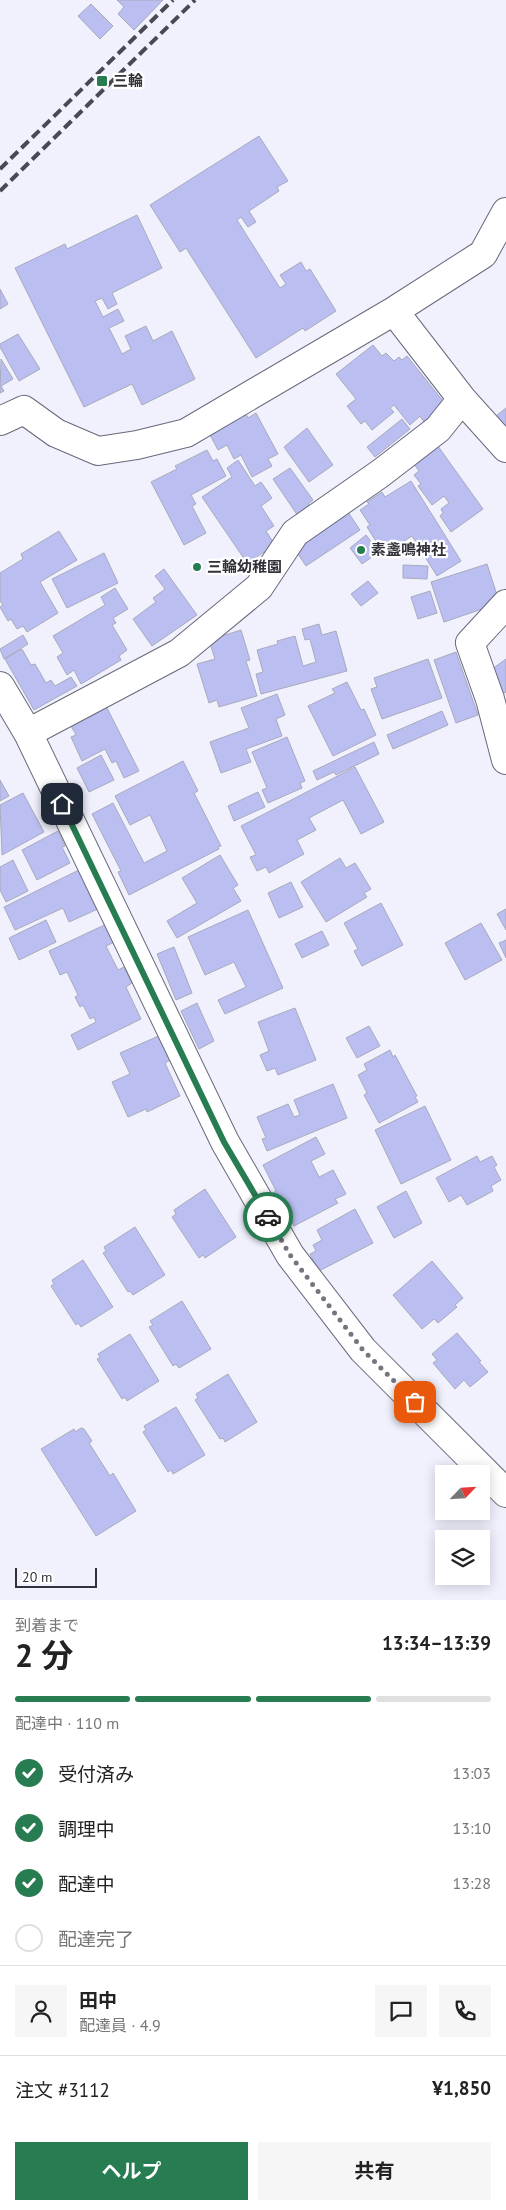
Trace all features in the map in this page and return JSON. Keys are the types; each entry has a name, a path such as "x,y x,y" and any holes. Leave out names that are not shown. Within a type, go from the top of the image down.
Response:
{"street":[{"path":"0,421 24,410 56,432 98,451 137,445 186,433 394,311 483,254 506,212"},
{"path":"394,311 462,399 506,448"},
{"path":"28,733 179,654 259,587 295,533 438,429 462,399"},
{"path":"506,604 470,644 490,699 506,760"},
{"path":"0,686 28,733 224,1142 290,1255 363,1350 506,1493"}],"building":[{"path":"117,0 163,0 134,30 118,14 124,7"},
{"path":"91,4 113,26 100,39 78,16"},
{"path":"259,136 288,181 277,187 279,191 249,211 256,222 248,227 241,217 237,220 280,288 286,284 280,275 301,262 306,271 310,269 336,311 305,331 303,328 256,358 186,248 180,252 150,205"},
{"path":"137,215 162,268 112,293 117,304 108,309 102,298 95,301 103,317 118,309 124,321 109,328 122,354 131,349 125,336 146,326 153,341 172,331 195,379 142,405 132,384 84,407 15,268 65,244 67,249"},
{"path":"0,289 8,304 0,309"},
{"path":"18,334 40,369 19,381 0,347 0,344"},
{"path":"373,345 382,356 386,353 394,361 399,357 402,360 407,356 443,401 441,403 444,406 424,422 420,416 410,425 394,405 390,408 394,412 372,430 365,421 361,424 347,406 356,399 336,374"},
{"path":"1,359 13,379 1,386 4,391 0,393"},
{"path":"506,408 506,429 496,416"},
{"path":"244,410 248,418 256,413 278,454 268,459 272,466 252,477 241,455 234,459 227,445 218,450 207,429"},
{"path":"402,419 410,429 375,457 367,447"},
{"path":"307,428 333,465 309,482 284,447"},
{"path":"435,442 483,509 451,532 440,516 443,513 441,509 449,503 444,496 432,505 418,486 421,484 414,475 419,471 411,460"},
{"path":"207,450 213,461 217,459 226,476 191,495 196,504 192,506 206,533 184,545 151,482 177,469 175,466"},
{"path":"238,460 255,486 261,482 272,498 261,506 274,526 266,531 275,545 247,563 202,497 232,477 227,468"},
{"path":"290,468 313,500 308,504 311,507 298,516 273,479"},
{"path":"411,481 461,561 437,576 412,536 384,554 367,527 370,525 360,510 369,504 367,502 382,492 385,497"},
{"path":"346,509 360,530 306,566 292,545"},
{"path":"59,531 77,560 40,582 58,613 27,632 23,626 17,629 11,619 8,621 0,607 3,605 0,601 0,573 23,559 21,554"},
{"path":"366,535 379,552 362,564 350,548"},
{"path":"104,553 118,583 67,608 52,579"},
{"path":"487,564 498,598 489,600 491,606 444,622 431,582"},
{"path":"403,565 428,566 427,579 403,578"},
{"path":"164,569 197,615 152,646 133,619 156,602 153,598 165,589 155,576"},
{"path":"368,581 378,593 361,606 351,594"},
{"path":"115,588 128,609 113,618 116,623 112,625 127,650 119,656 121,660 81,684 74,670 67,675 57,657 63,653 53,636 105,605 101,597"},
{"path":"430,591 437,613 418,619 411,597"},
{"path":"319,624 322,635 336,631 347,671 261,694 256,674 263,672 257,650 278,644 277,641 295,636 303,666 316,662 310,639 305,640 302,629"},
{"path":"241,630 250,660 246,661 257,696 219,707 217,700 209,703 197,664 215,659 209,640"},
{"path":"23,635 28,644 4,659 0,649"},
{"path":"22,649 31,665 35,664 46,683 51,680 55,686 71,677 77,686 34,710 5,659"},
{"path":"456,652 478,715 456,723 434,660"},
{"path":"428,659 442,698 382,719 371,689 377,687 374,678"},
{"path":"506,659 506,692 500,696 485,674"},
{"path":"347,682 361,710 364,709 376,735 333,756 308,706 335,693 332,689"},
{"path":"277,694 285,715 276,719 282,736 246,749 251,762 221,773 210,742 249,728 241,708"},
{"path":"105,704 139,771 124,778 116,761 112,763 105,749 82,761 71,737 76,735 69,722"},
{"path":"442,711 448,725 393,749 387,735"},
{"path":"287,737 305,781 300,783 302,788 268,803 262,790 267,788 252,752"},
{"path":"374,742 379,754 336,775 334,772 317,780 313,771"},
{"path":"101,755 114,780 89,792 77,768"},
{"path":"183,761 198,791 194,793 221,846 218,847 219,849 129,895 118,872 121,871 92,814 113,803 144,863 167,851 150,815 130,825 115,796"},
{"path":"355,767 384,822 361,834 343,800 309,818 316,830 297,840 304,854 269,873 266,867 257,871 250,857 256,855 241,826"},
{"path":"0,780 9,796 0,801"},
{"path":"258,792 265,807 234,821 228,806"},
{"path":"23,793 44,832 2,855 0,805"},
{"path":"58,831 65,846 62,847 70,863 37,880 22,850"},
{"path":"220,855 238,885 233,888 241,901 177,938 167,921 197,903 182,878"},
{"path":"340,858 346,868 355,863 371,889 364,893 367,897 326,922 301,882"},
{"path":"13,860 28,891 6,902 0,890 0,867"},
{"path":"91,864 109,904 69,922 63,908 15,930 4,907"},
{"path":"291,882 303,907 279,918 268,893"},
{"path":"381,903 403,945 362,966 354,951 358,949 344,923"},
{"path":"506,909 506,930 497,914"},
{"path":"248,910 283,988 225,1014 218,1000 246,987 234,962 205,975 188,937"},
{"path":"46,920 56,942 19,960 9,938"},
{"path":"115,920 123,938 106,946 118,970 124,967 132,983 126,987 141,1019 78,1050 71,1035 96,1022 94,1017 90,1019 83,1005 80,1007 75,997 78,995 67,972 60,975 49,951"},
{"path":"481,923 502,960 465,980 445,943"},
{"path":"322,931 329,945 302,958 295,944"},
{"path":"506,940 506,958 499,943"},
{"path":"174,947 192,993 176,1000 157,954"},
{"path":"197,1003 214,1041 199,1049 181,1011"},
{"path":"295,1008 316,1060 278,1075 275,1068 267,1071 260,1055 269,1051 258,1022"},
{"path":"369,1026 380,1046 357,1058 346,1038"},
{"path":"163,1034 174,1058 165,1063 180,1096 147,1112 146,1109 128,1117 112,1082 130,1074 120,1053"},
{"path":"390,1050 393,1057 395,1055 417,1096 415,1097 418,1102 379,1123 364,1095 367,1093 358,1075 367,1070 364,1064"},
{"path":"333,1084 347,1118 267,1151 262,1139 266,1138 257,1117 288,1104 294,1117 300,1115 294,1100"},
{"path":"425,1106 451,1160 401,1184 375,1130"},
{"path":"316,1137 325,1154 311,1161 319,1177 333,1170 346,1194 335,1199 338,1203 294,1226 281,1201 278,1203 273,1193 276,1191 263,1165"},
{"path":"477,1156 480,1162 492,1156 497,1165 494,1167 501,1180 491,1186 493,1191 467,1205 461,1195 449,1202 436,1178"},
{"path":"205,1189 236,1237 205,1258 203,1255 199,1258 172,1217 176,1214 174,1210"},
{"path":"406,1191 422,1223 394,1238 377,1207"},
{"path":"355,1209 373,1243 319,1271 310,1254 316,1251 313,1245 322,1240 317,1230"},
{"path":"135,1227 165,1275 133,1295 130,1291 128,1292 103,1253 106,1251 104,1247"},
{"path":"83,1260 113,1307 81,1327 78,1323 76,1325 51,1286 54,1284 52,1280"},
{"path":"432,1261 463,1298 455,1305 457,1307 438,1323 434,1319 422,1329 393,1295"},
{"path":"182,1301 211,1349 179,1368 176,1364 173,1366 149,1327 153,1325 150,1321"},
{"path":"457,1333 488,1372 470,1387 464,1380 455,1389 433,1363 437,1360 432,1354"},
{"path":"130,1334 159,1381 127,1401 125,1397 122,1399 97,1359 100,1358 98,1354"},
{"path":"228,1374 257,1422 225,1442 223,1438 220,1439 195,1400 198,1398 196,1394"},
{"path":"176,1407 205,1455 173,1474 171,1470 168,1472 143,1432 146,1430 144,1426"},
{"path":"81,1428 84,1429 92,1441 89,1443 110,1476 113,1473 136,1511 96,1536 41,1449 74,1429 75,1432"}],"railway":[{"path":"0,169 173,0"},
{"path":"0,191 195,0"}],"way so far":[{"path":"268,1217 290,1255 363,1350 415,1402"}],"place":[{"name":"三輪","path":"102,81"},
{"name":"素盞鳴神社","path":"361,550"},
{"name":"三輪幼稚園","path":"197,567"}],"route":[{"path":"62,804 224,1142 268,1217"}]}
